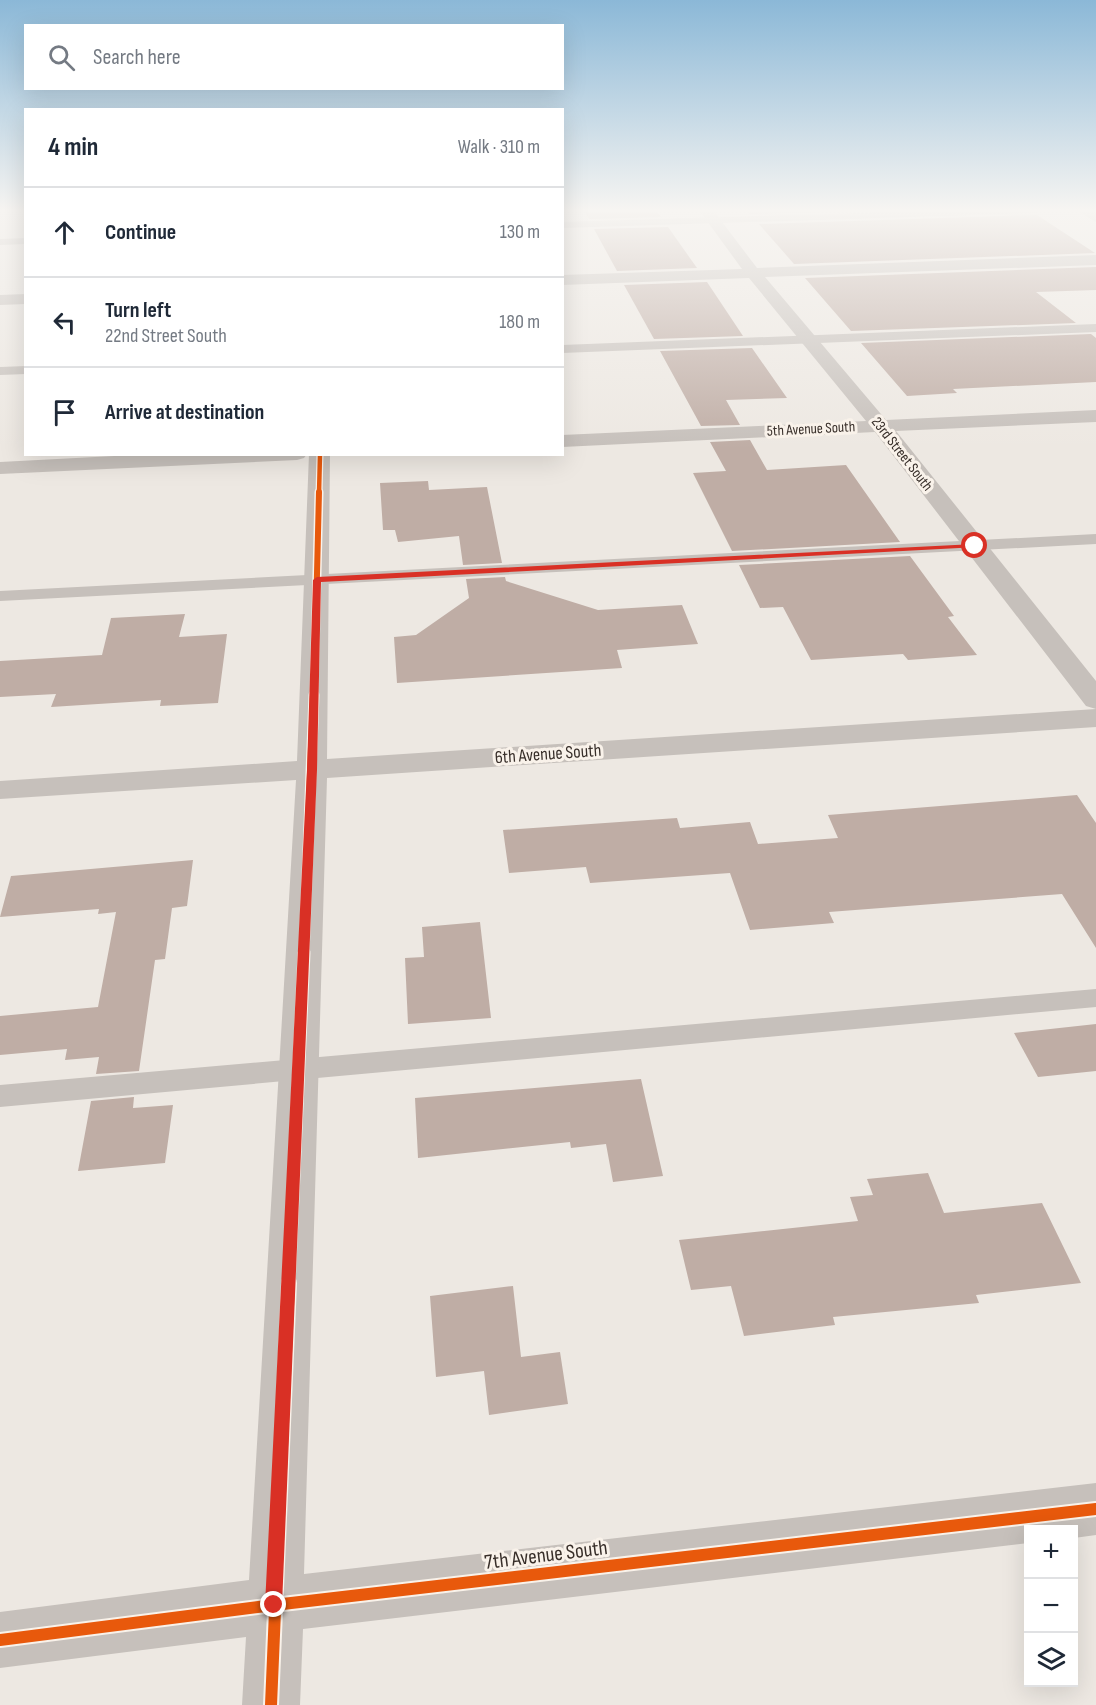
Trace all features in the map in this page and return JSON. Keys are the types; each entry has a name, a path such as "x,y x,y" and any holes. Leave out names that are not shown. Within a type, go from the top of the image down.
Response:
{"street":[{"name":"23rd Street South","path":"767,290 880,426 1096,700"},
{"path":"0,300 24,299"},
{"name":"5th Avenue South","path":"564,441 1096,416"},
{"path":"0,468 255,456"},
{"path":"271,1705 312,770 321,456"},
{"name":"6th Avenue South","path":"0,790 1096,718"},
{"name":"7th Avenue South","path":"0,1640 274,1605 1096,1509"}],"lane":[{"path":"564,349 1096,328"},
{"path":"0,371 24,370"},
{"path":"0,596 1096,539"},
{"path":"0,1096 1096,998"}],"building":[{"path":"627,290 712,290 743,336 654,339"},
{"path":"815,290 1096,290 1036,292 1076,323 851,331"},
{"path":"1091,334 1096,338 1096,382 953,389 957,393 907,396 861,343"},
{"path":"752,348 787,398 726,400 740,425 701,426 660,351"},
{"path":"750,440 767,470 846,465 900,542 732,551 693,473 726,471 710,442"},
{"path":"428,481 429,490 487,487 502,563 463,565 459,536 398,542 395,530 383,530 380,483"},
{"path":"910,556 954,616 948,617 977,655 908,660 903,654 811,660 783,607 760,608 739,565"},
{"path":"505,577 506,581 598,610 682,605 698,644 617,650 622,668 397,683 394,637 416,635 469,598 466,579"},
{"path":"185,614 179,637 227,634 218,703 160,706 161,700 51,707 56,694 0,697 0,661 102,655 111,618"},
{"path":"1077,795 1096,823 1096,948 1062,894 829,912 834,923 750,930 730,873 590,883 586,867 509,873 503,830 677,818 680,828 750,822 758,844 838,838 828,815"},
{"path":"193,860 187,906 172,908 165,959 155,960 139,1071 96,1074 99,1057 65,1060 67,1049 0,1055 0,1016 98,1007 116,912 98,914 99,909 0,917 11,876"},
{"path":"480,922 491,1018 408,1024 405,958 424,957 422,927"},
{"path":"1096,1024 1096,1071 1038,1077 1014,1033"},
{"path":"641,1079 663,1176 613,1182 606,1144 571,1148 570,1142 418,1158 415,1098"},
{"path":"134,1097 133,1108 173,1105 165,1163 78,1171 91,1101"},
{"path":"928,1173 944,1213 1042,1203 1081,1283 976,1295 979,1303 833,1317 835,1325 744,1336 731,1286 691,1290 679,1240 858,1221 850,1197 873,1195 867,1179"},
{"path":"513,1286 521,1357 560,1352 568,1404 489,1415 484,1371 436,1377 430,1296"}],"cycle path":[{"path":"271,1705 312,769 320,456"},
{"path":"0,1640 274,1605 1096,1509"}],"route":[{"path":"274,1605 312,770 317,580 975,546"}]}
